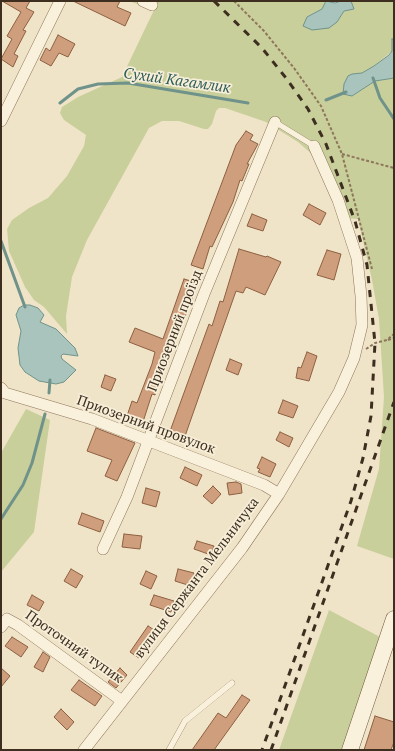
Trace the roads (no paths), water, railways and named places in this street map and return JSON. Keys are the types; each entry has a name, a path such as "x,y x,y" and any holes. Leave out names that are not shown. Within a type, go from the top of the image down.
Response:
{"street":[{"path":"1,121 60,1"},
{"name":"Приозерний проїзд","path":"103,549 127,497 204,294 274,122"},
{"name":"вулиця Сержанта Мельничука","path":"86,749 242,548 278,494 339,392 354,358 362,325 362,296 357,258 338,200 314,146"},
{"name":"Приозерний провулок","path":"2,392 92,419 264,485 278,494"},
{"path":"350,750 394,619"},
{"name":"Проточний тупик","path":"4,623 122,701"}],"lane":[{"path":"274,122 314,146"},
{"path":"168,750 185,721 232,683"}],"water":[{"path":"326,1 335,3 341,1 351,1 354,9 344,11 337,22 329,28 312,30 303,26 307,17 322,9"},
{"path":"392,39 394,39 394,78 375,81 352,96 343,94 344,84 348,76 362,73 389,55 392,51"},
{"path":"24,305 30,305 38,308 44,315 40,322 56,329 75,348 78,356 63,354 61,356 62,359 76,370 64,382 56,384 39,381 25,372 20,365 18,348 21,331 16,315 19,308"}],"waterway":[{"path":"373,78 380,98 394,119"},
{"name":"Сухий Кагамлик","path":"60,103 78,89 98,84 128,83 248,103"},
{"name":"Сухий Кагамлик","path":"326,100 346,92"},
{"name":"Сухий Кагамлик","path":"1,241 25,307"},
{"name":"Сухий Кагамлик","path":"49,393 50,380"},
{"name":"Сухий Кагамлик","path":"1,519 23,485 32,463 45,414"}],"railway":[{"path":"214,1 262,48 286,78 308,109 326,144 355,221 367,265 375,343 371,416 363,458 351,501 262,750"},
{"path":"271,750 394,402"}]}
